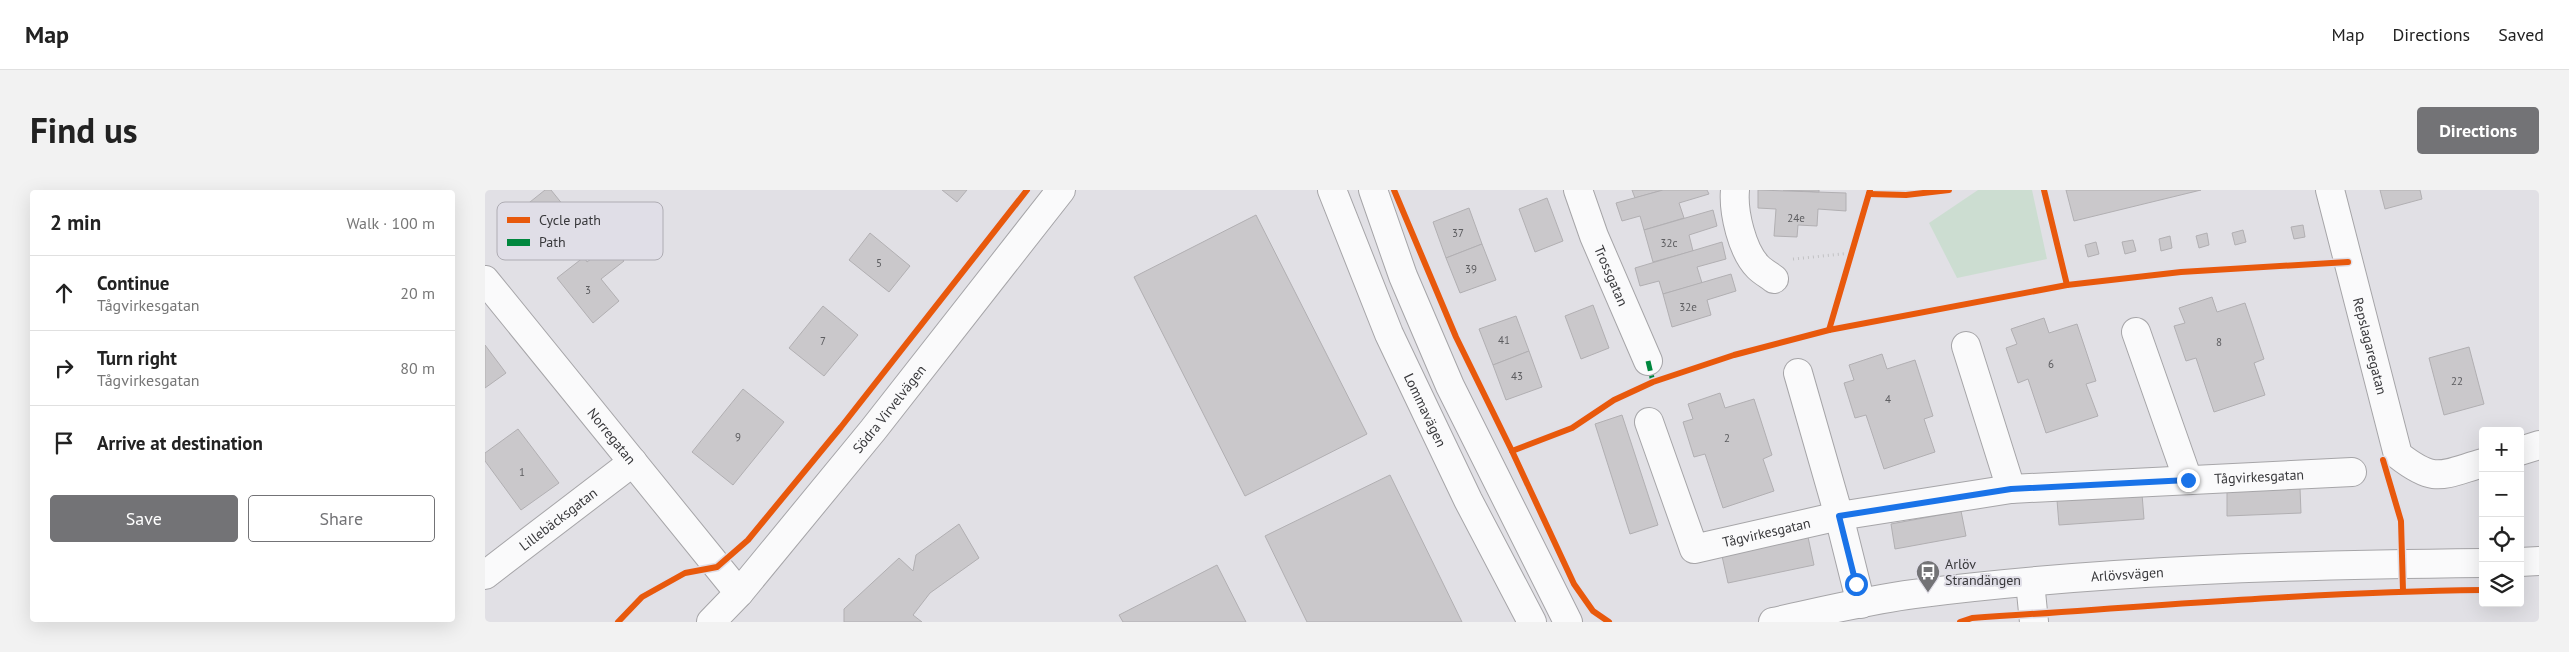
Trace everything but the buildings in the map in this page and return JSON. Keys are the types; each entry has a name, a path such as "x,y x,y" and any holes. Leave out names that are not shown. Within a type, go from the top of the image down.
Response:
{"street":[{"name":"Södra Virvelvägen","path":"711,622 739,593 873,430 1061,190"},
{"name":"Lommavägen","path":"1332,190 1389,334 1468,500 1532,622"},
{"path":"1373,190 1403,276 1450,386 1568,622"},
{"name":"Trossgatan","path":"1578,190 1594,236 1648,361"},
{"path":"1735,190 1734,202 1742,238 1765,273"},
{"name":"Repslagaregatan","path":"2329,190 2398,455 2419,472 2440,476 2479,464"},
{"name":"Norregatan","path":"485,280 739,593"},
{"path":"2135,332 2188,480"},
{"path":"1966,346 2011,489"},
{"path":"1798,373 1839,516 1861,604"},
{"name":"Tågvirkesgatan","path":"1649,422 1694,549 1839,516 2011,489 2352,472"},
{"path":"2524,450 2539,446"},
{"name":"Lillebäcksgatan","path":"485,575 633,462"},
{"path":"2524,562 2539,561"},
{"name":"Arlövsvägen","path":"1773,622 1913,594 2030,582 2207,569 2374,563 2479,563"},
{"path":"2030,582 2034,622"}],"path":[{"path":"1765,273 1799,257 1852,253"}],"green space":[{"path":"1978,190 2032,190 2047,259 1957,278 1929,223"}],"marked path":[{"path":"1648,361 1653,382"}],"cycle path":[{"path":"618,622 642,597 685,573 717,567 748,540 841,427 1027,190"},
{"path":"1394,190 1456,337 1574,584 1593,611 1609,622"},
{"path":"1829,330 1870,190"},
{"path":"1869,194 1906,195 1949,190"},
{"path":"2044,190 2067,285"},
{"path":"1512,451 1572,428 1614,400 1653,382 1734,355 1829,330 2067,285 2181,272 2348,262"},
{"path":"2383,460 2401,521 2403,591"},
{"path":"1960,622 1972,618 2227,601 2419,591 2479,590"}],"place":[{"name":"Arlöv Strandängen","path":"1928,593"}],"route":[{"path":"1856,584 1839,516 2011,489 2188,480"}]}
